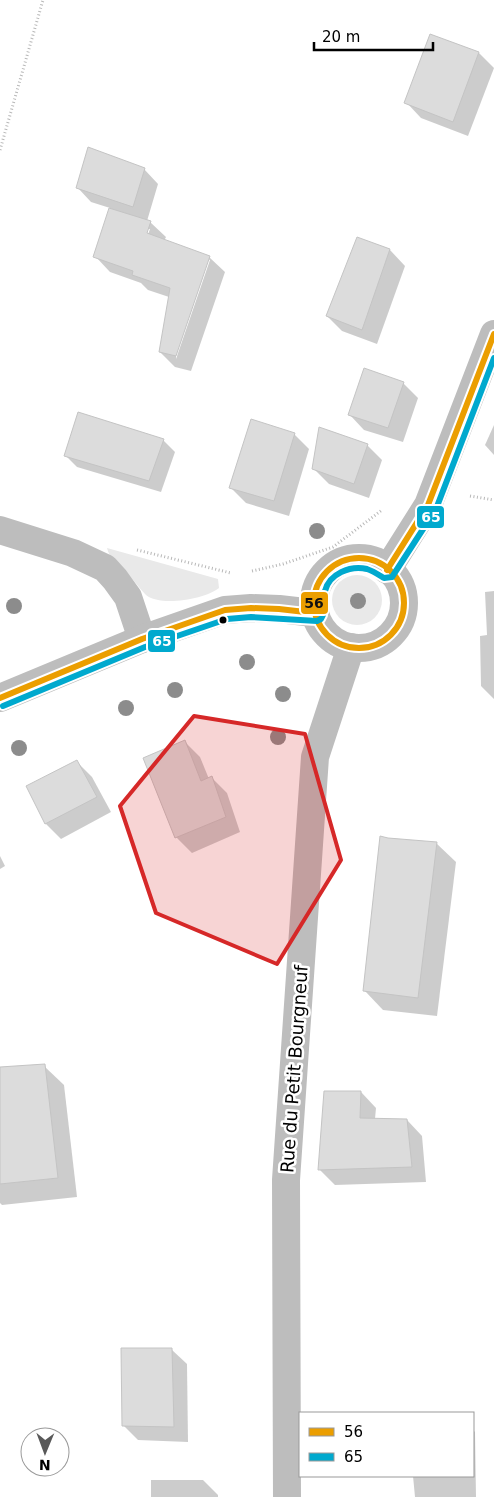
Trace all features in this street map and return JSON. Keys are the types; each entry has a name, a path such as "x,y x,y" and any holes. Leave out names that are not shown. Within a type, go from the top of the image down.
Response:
{"street":[{"path":"387,570 428,505 494,334"},
{"path":"0,530 73,553 105,568 128,597 142,639"},
{"path":"352,559 367,559 381,564 387,570 400,586 403,600 402,616 396,629 385,640 372,647 342,646 329,637 320,626 314,613 314,598 318,584 326,572 338,563 352,559"},
{"path":"0,698 142,639 225,610 251,608 314,613"},
{"name":"Rue du Petit Bourgneuf","path":"287,1497 286,1180 315,757 350,647"}],"path":[{"path":"0,150 43,0"},
{"path":"247,572 284,564 333,547 382,510 387,504"},
{"path":"134,549 238,574"}],"highlighted area":[{"path":"194,716 305,734 341,860 277,964 156,913 120,806"}],"shaded area":[{"path":"107,548 218,579 219,588 204,595 183,600 161,601 153,599 146,595 114,561"},
{"path":"357,575 371,579 378,586 382,600 378,614 371,621 357,625 343,621 336,614 332,600 336,586 343,579"}],"building":[{"path":"430,34 479,52 453,122 404,103"},
{"path":"88,147 145,168 133,207 76,188"},
{"path":"109,208 151,221 147,233 210,256 176,356 159,352 170,288 132,275 133,271 93,257"},
{"path":"357,237 390,249 362,330 326,316"},
{"path":"364,368 404,382 388,428 348,415"},
{"path":"78,412 164,439 149,481 64,456"},
{"path":"251,419 295,433 274,501 229,488"},
{"path":"319,427 368,444 354,484 312,469"},
{"path":"185,740 201,781 212,776 226,817 175,838 143,758"},
{"path":"77,760 97,797 45,824 26,786"},
{"path":"380,836 437,842 418,998 363,991"},
{"path":"45,1064 58,1178 0,1184 0,1067"},
{"path":"324,1091 361,1091 360,1118 407,1119 412,1167 318,1170"},
{"path":"121,1348 172,1348 174,1427 122,1426"}],"transit line":[{"name":"56","path":"387,570 428,505 494,334"},
{"name":"65","path":"3,706 145,647 227,619 251,617 317,621 323,615 323,597 327,585 341,572 347,570 354,568 367,569 384,578 392,577 436,509 494,358"},
{"name":"56","path":"359,558 376,562 391,571 400,586 404,603 400,620 391,635 376,644 359,648 342,644 327,635 318,620 314,603 318,586 327,571 342,562 359,558"},
{"name":"56","path":"0,698 142,639 225,610 251,608 314,613"}]}
